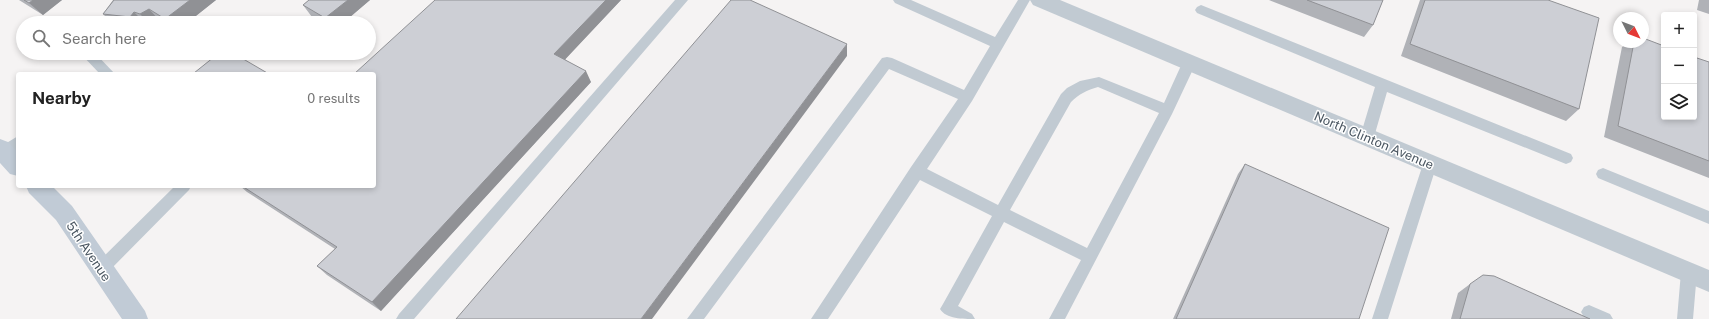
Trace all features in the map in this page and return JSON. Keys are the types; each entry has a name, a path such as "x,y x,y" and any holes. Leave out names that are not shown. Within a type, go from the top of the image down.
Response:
{"main road":[{"path":"7,148 16,164"},
{"name":"5th Avenue","path":"45,188 64,212 100,269 136,319"}],"street":[{"name":"North Clinton Avenue","path":"1040,0 1709,281"}],"lane":[{"path":"404,319 682,0"},
{"path":"899,0 998,44"},
{"path":"819,319 916,171 967,97 1024,0"},
{"path":"1201,10 1566,158"},
{"path":"94,60 106,72"},
{"path":"695,319 887,62 967,97"},
{"path":"1057,319 1167,110 1189,63"},
{"path":"967,319 948,309 1066,98 1072,92 1086,85 1098,82 1167,110"},
{"path":"1367,137 1382,84"},
{"path":"1380,319 1430,164"},
{"path":"916,171 1090,257"},
{"path":"1603,174 1709,218"},
{"path":"100,269 182,188"},
{"path":"1685,319 1689,272"},
{"path":"1589,312 1605,319"}],"building":[{"path":"24,0 33,0 29,3"},
{"path":"114,0 190,0 169,16 160,16 149,9 140,14 134,12 131,16 103,14"},
{"path":"309,0 348,0 328,16 322,16 303,5"},
{"path":"435,0 606,0 554,54 586,71 372,302 317,266 337,247 245,188 376,188 376,72 356,72 369,60 376,60 376,54"},
{"path":"731,0 750,0 847,44 641,319 456,319"},
{"path":"1307,0 1383,0 1373,25"},
{"path":"1425,0 1548,0 1599,18 1579,109 1410,44"},
{"path":"1649,40 1661,45 1661,120 1697,120 1697,58 1709,62 1709,161 1618,126 1633,48 1649,48"},
{"path":"210,60 245,60 266,72 195,72"},
{"path":"1245,164 1389,228 1359,319 1176,319"},
{"path":"1483,275 1494,276 1590,319 1460,319 1470,284"}]}
